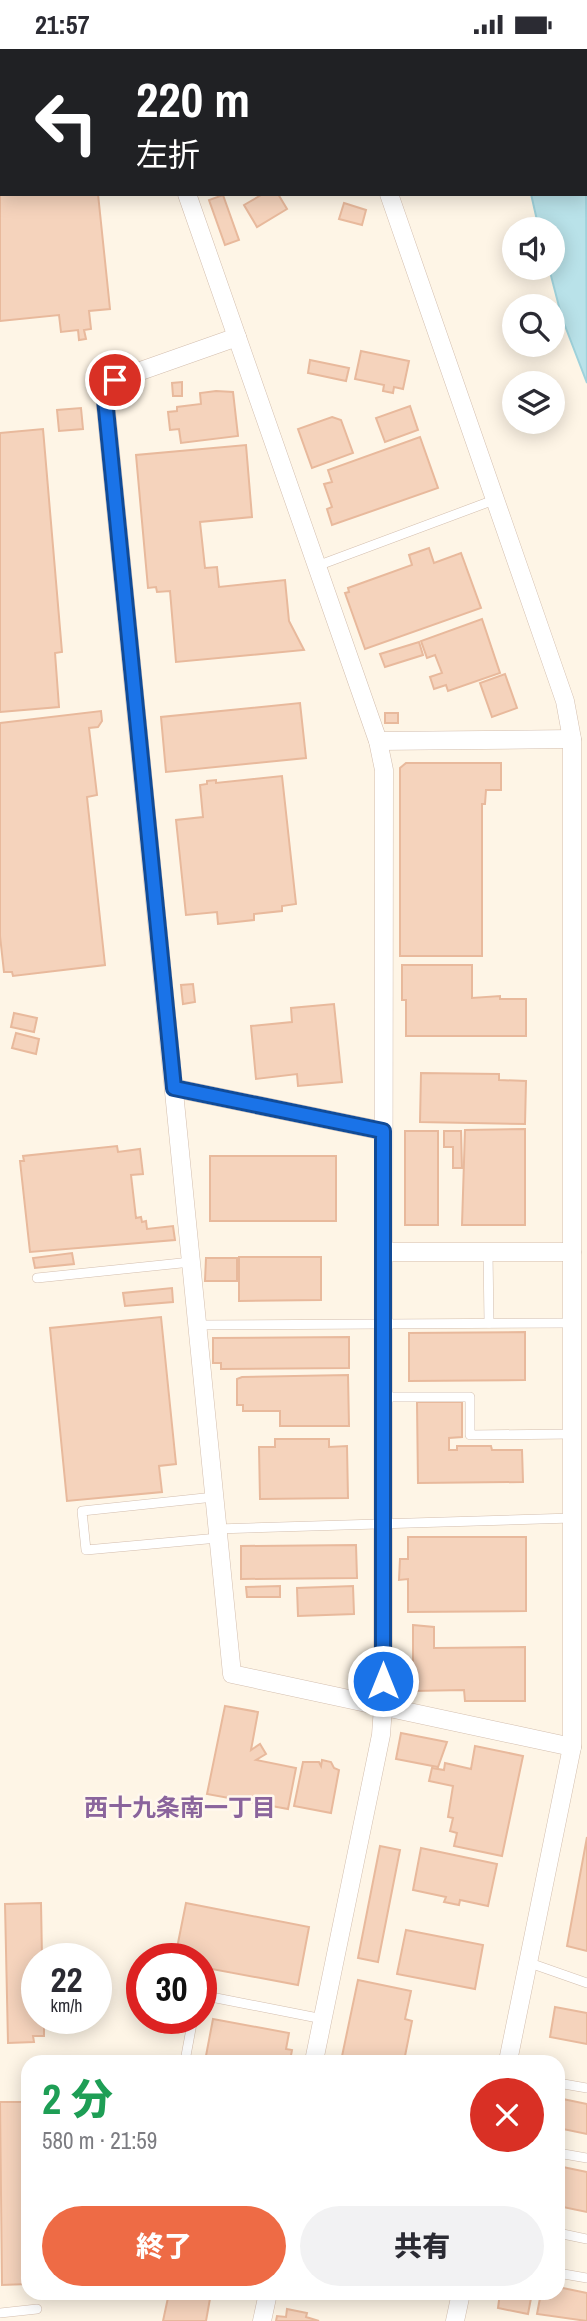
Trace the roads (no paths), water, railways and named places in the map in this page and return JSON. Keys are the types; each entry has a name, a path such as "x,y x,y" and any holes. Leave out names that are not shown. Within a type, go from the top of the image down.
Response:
{"street":[{"path":"188,196 378,741 384,770 383,1707 381,1735 315,2055"},
{"path":"390,196 565,701 572,739 572,1747 509,2055"},
{"path":"237,337 115,380 105,399 232,1674 572,1747"},
{"path":"378,741 572,739"},
{"path":"174,1088 383,1131"},
{"path":"384,1252 572,1252"},
{"path":"262,2321 266,2300"},
{"path":"455,2321 460,2300"}],"lane":[{"path":"317,566 494,500"},
{"path":"488,1252 489,1323"},
{"path":"37,1277 191,1262"},
{"path":"197,1325 572,1323"},
{"path":"383,1397 470,1397 470,1435 572,1434"},
{"path":"214,1497 82,1511 86,1550 218,1533 572,1518"},
{"path":"527,1962 587,1983"},
{"path":"217,1999 323,2019"},
{"path":"186,2055 190,2034"},
{"path":"565,2084 587,2088"},
{"path":"565,2154 587,2158"},
{"path":"565,2234 587,2239"},
{"path":"565,2274 587,2278"},
{"path":"0,2313 37,2309"}],"water":[{"path":"531,196 586,196 587,383 565,326 565,294 556,294 552,280 565,280 565,217 536,217"}],"district":[{"name":"西十九条南一丁目","path":"180,1807"}]}
